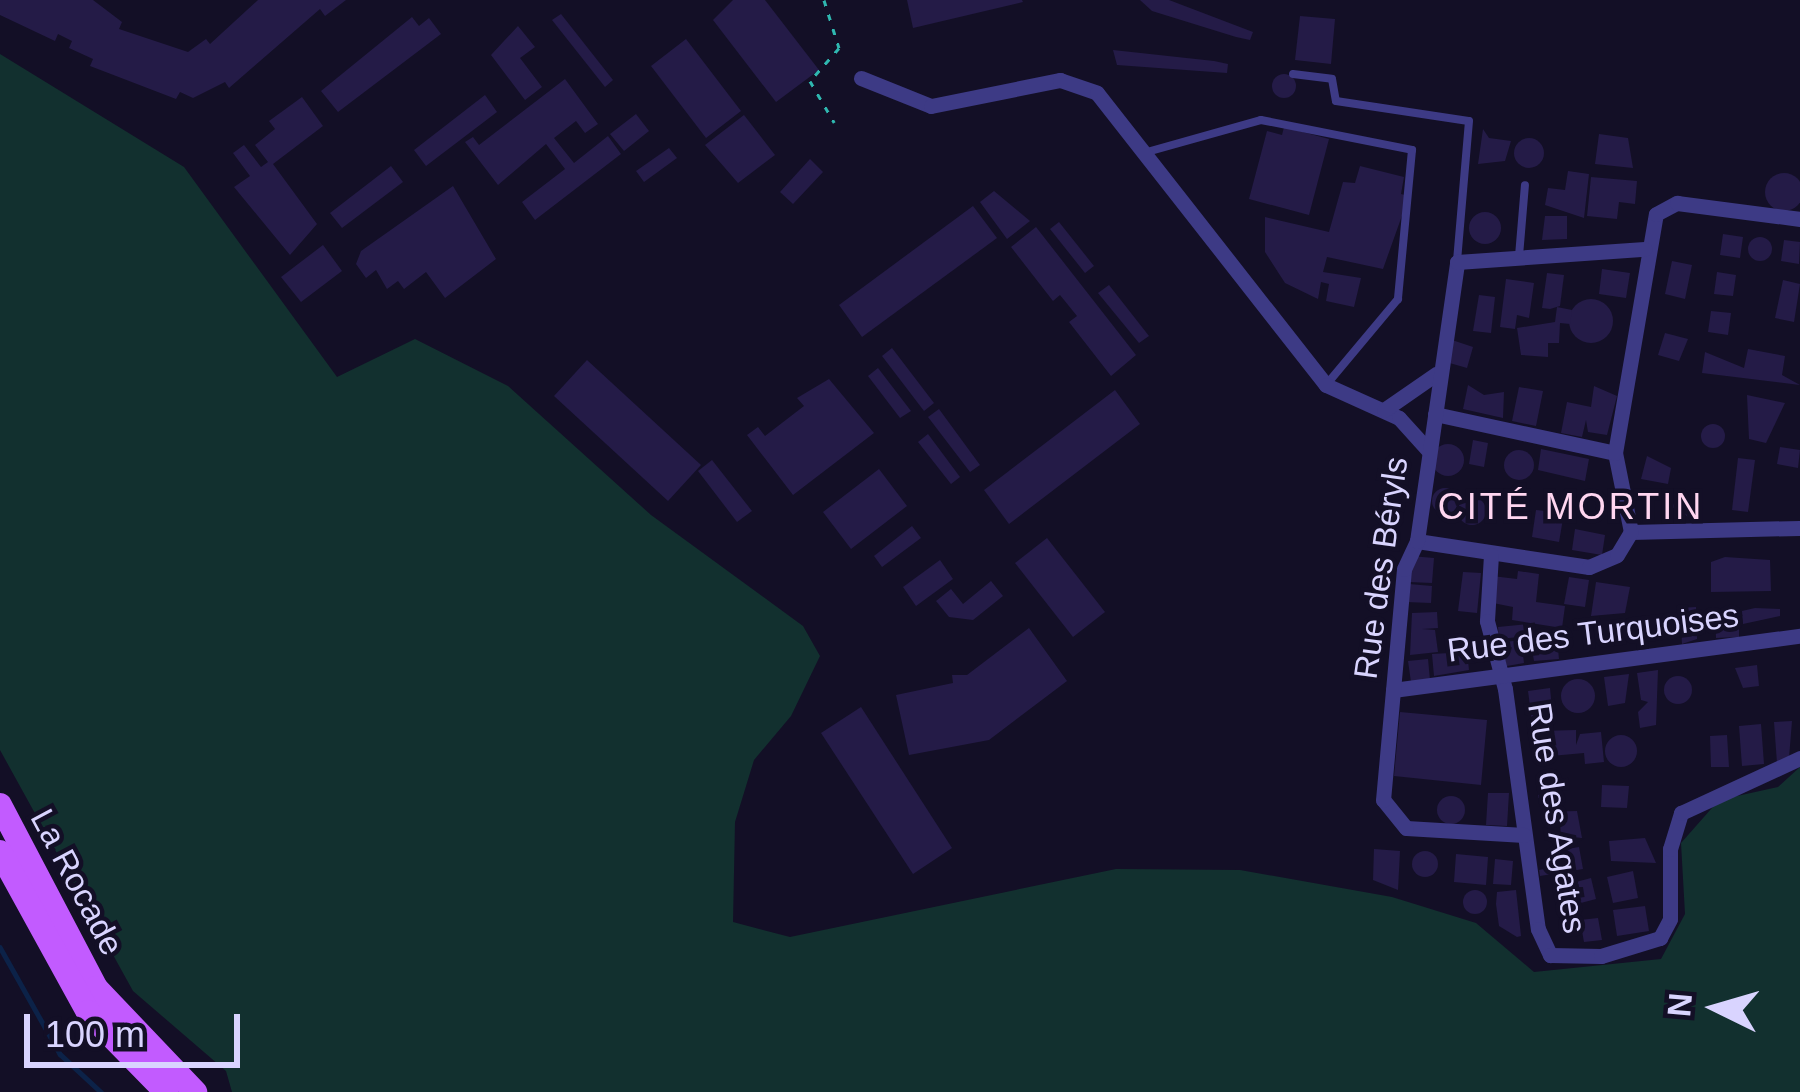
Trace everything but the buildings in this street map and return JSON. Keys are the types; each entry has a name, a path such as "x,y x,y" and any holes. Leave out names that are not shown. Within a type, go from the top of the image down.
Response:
{"main road":[{"name":"La Rocade","path":"0,805 96,988 195,1092"},
{"name":"La Rocade","path":"0,852 88,1012 166,1092"}],"street":[{"path":"861,78 931,106 1060,80 1097,93 1148,152 1326,386 1354,404 1384,410 1428,450"},
{"path":"1417,542 1598,566 1617,555 1630,532 1615,453 1645,249 1656,214 1668,205 1800,219"},
{"path":"1457,262 1645,249"},
{"name":"Rue des Béryls","path":"1457,262 1436,374 1435,415 1417,542 1404,569 1383,791 1393,819 1406,828 1524,835"},
{"path":"1384,410 1436,374"},
{"path":"1435,415 1615,453"},
{"path":"1630,532 1800,528"},
{"name":"Rue des Agates","path":"1491,555 1486,610 1501,674 1538,929 1550,955 1635,949 1668,927 1670,849 1681,813 1800,758"},
{"name":"Rue des Turquoises","path":"1393,690 1800,636"}],"lane":[{"path":"1293,74 1332,79 1336,101 1469,121 1457,262"},
{"path":"1148,152 1261,120 1412,150 1398,299 1326,386"},
{"path":"1519,256 1525,185"}],"path":[{"path":"824,0 838,48 810,81 834,122"}],"green space":[{"path":"0,54 184,167 337,377 415,339 508,386 651,515 803,626 820,656 791,716 754,760 735,822 733,922 790,937 1116,869 1240,870 1392,897 1476,923 1534,972 1661,959 1685,914 1681,843 1719,800 1778,787 1800,767 1800,1092 232,1092 226,1071 133,991 0,750"}],"waterway":[{"path":"0,947 60,1054 101,1092"}],"district":[{"name":"CITÉ MORTIN","path":"1571,507"}]}
